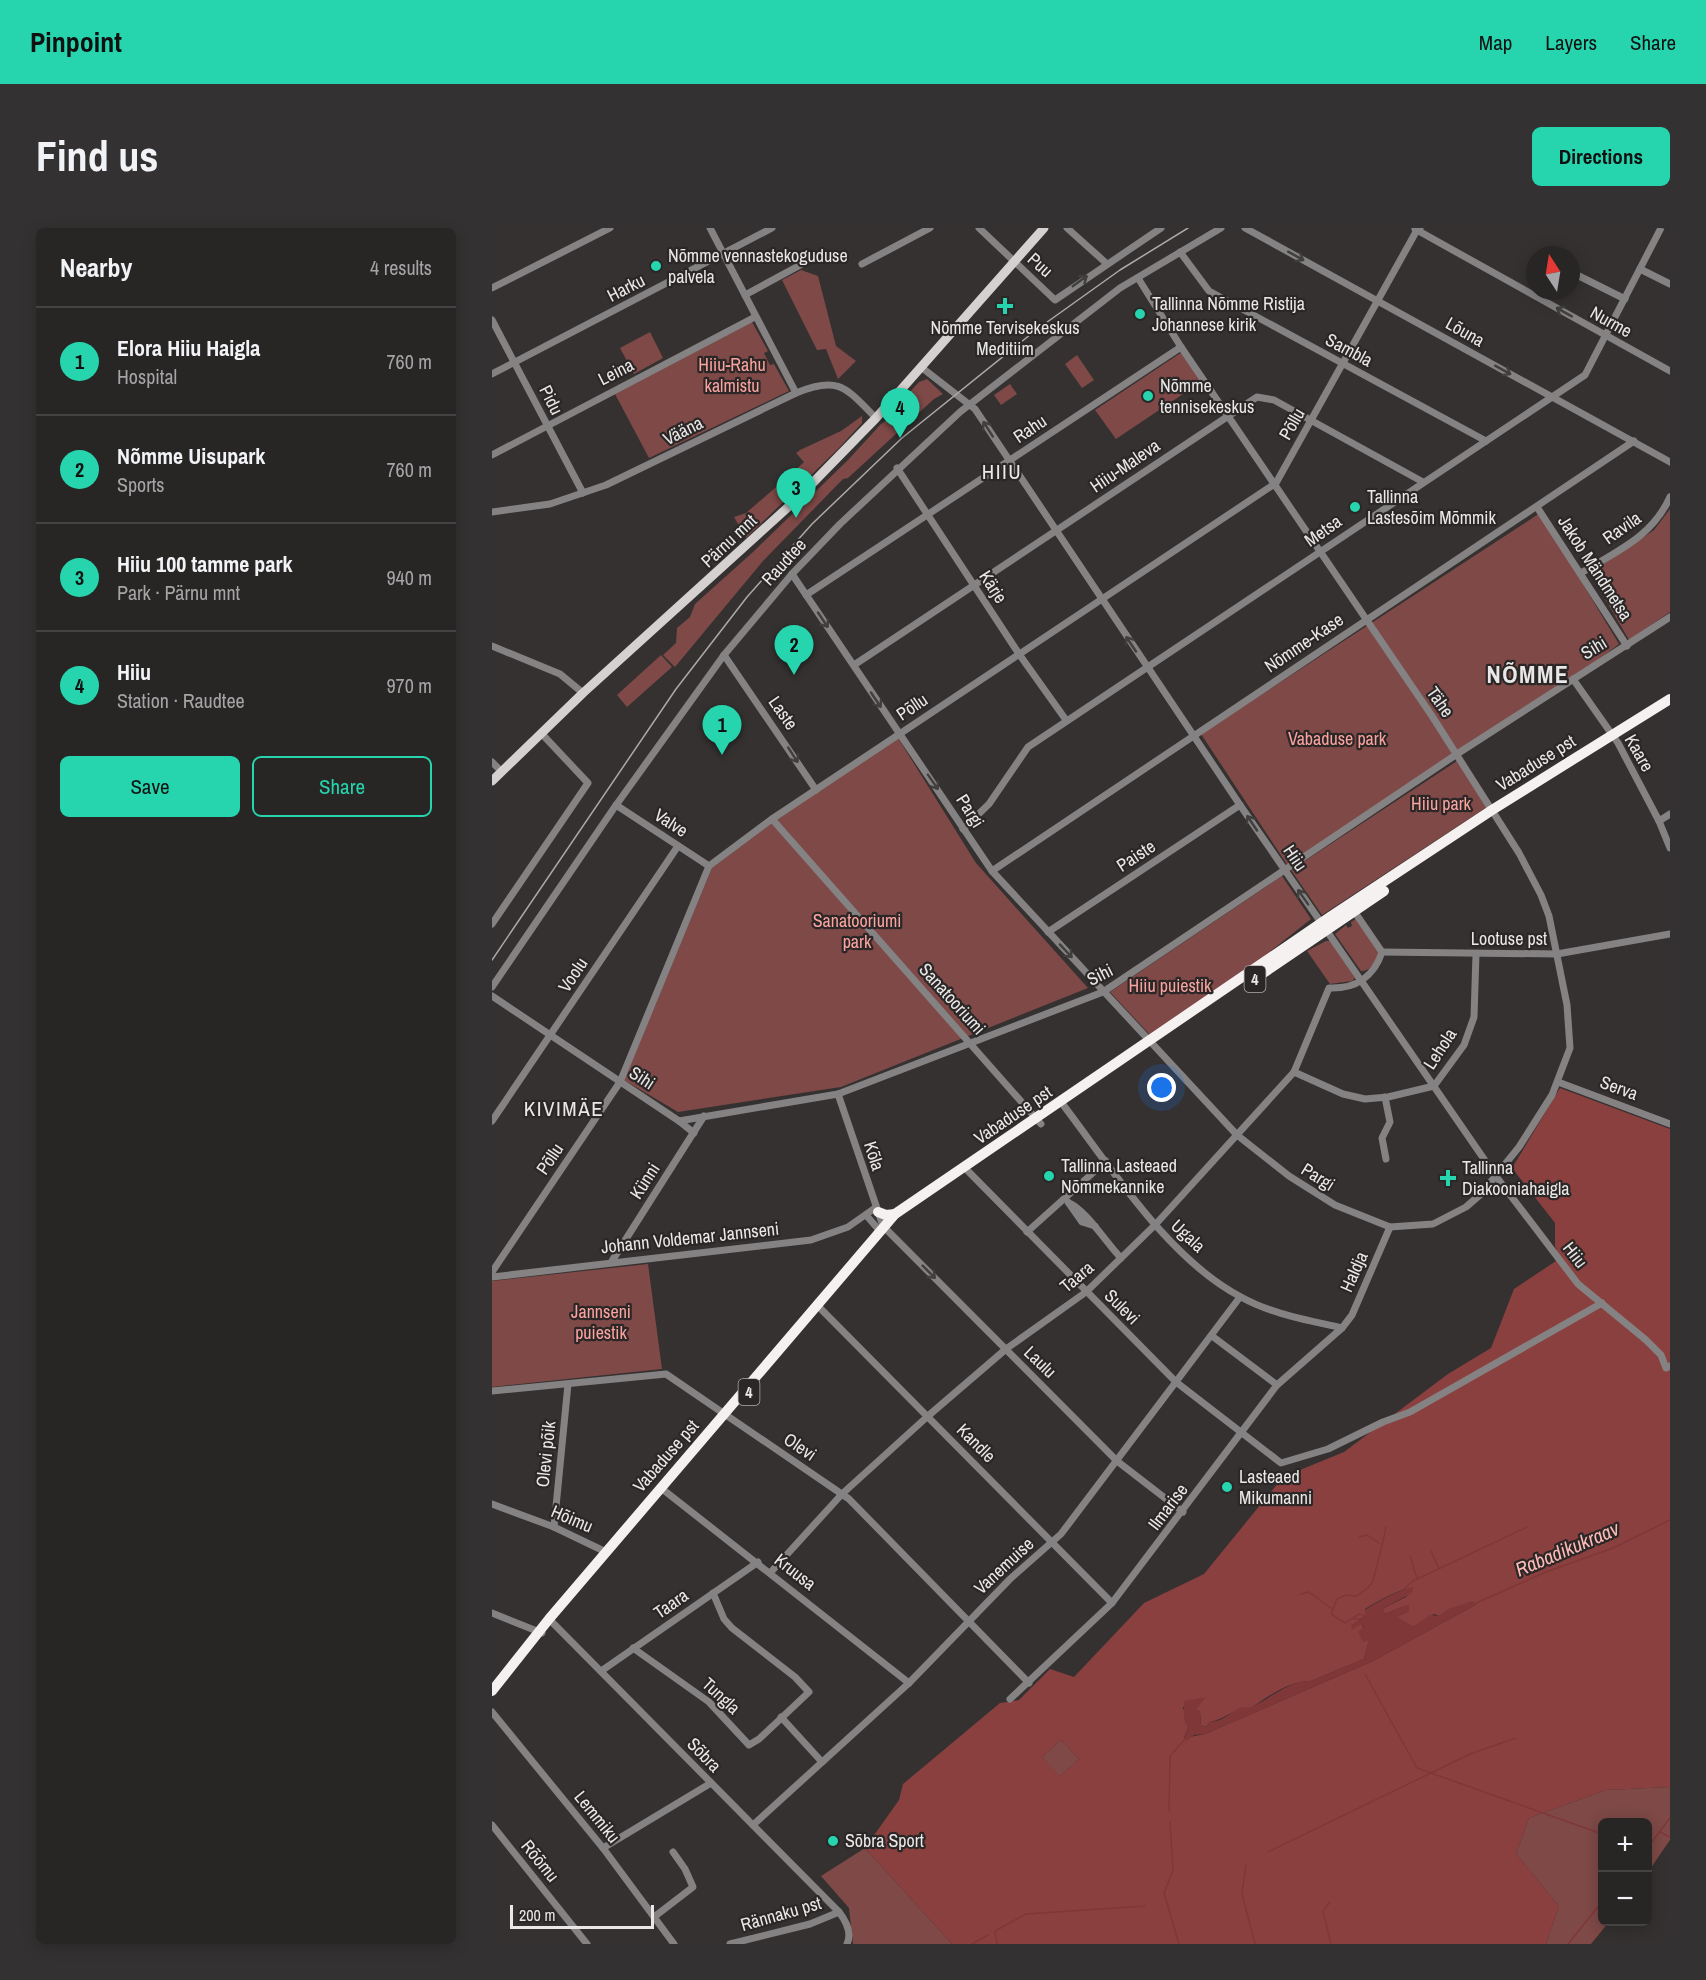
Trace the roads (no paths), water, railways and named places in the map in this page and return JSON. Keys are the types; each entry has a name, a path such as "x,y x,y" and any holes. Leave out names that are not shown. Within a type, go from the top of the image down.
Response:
{"highway":[{"name":"Vabaduse pst","path":"550,1620 895,1214 1063,1105 1494,813 1614,738 1670,699"},
{"name":"Vabaduse pst","path":"1614,738 1670,707"},
{"name":"Vabaduse pst","path":"1324,926 1354,911 1494,813"},
{"name":"Vabaduse pst","path":"883,1229 967,1169"},
{"path":"873,1212 895,1214"},
{"name":"Vabaduse pst","path":"492,1699 550,1620 662,1489"},
{"name":"Vabaduse pst","path":"492,1691 541,1632"}],"main road":[{"name":"Pärnu mnt","path":"492,781 584,693 762,534 876,418 1044,228"}],"street":[{"path":"492,288 610,228"},
{"path":"710,228 796,393"},
{"name":"Harku","path":"492,374 772,228"},
{"path":"862,264 930,228"},
{"name":"Puu","path":"979,228 1055,300 1106,263"},
{"path":"1067,228 1106,263 1161,228"},
{"name":"Raudtee","path":"492,987 616,805 724,655 792,574 897,468 971,404 1120,288 1221,228"},
{"name":"Lõuna","path":"1245,228 1670,462"},
{"name":"Metsa","path":"963,829 989,804 1028,747 1585,375 1661,228"},
{"name":"Põllu","path":"492,1272 620,1082 709,866 772,819 1276,483 1417,229"},
{"name":"Nurme","path":"1417,229 1670,371"},
{"name":"Sambla","path":"1180,252 1209,291 1486,441"},
{"path":"745,295 804,263"},
{"path":"1640,269 1670,284"},
{"path":"1580,276 1625,299"},
{"name":"Tähe","path":"1138,278 1181,347 1276,483 1457,754 1541,895 1557,954 1567,1005 1570,1048 1558,1082 1527,1136 1495,1175"},
{"name":"Leina","path":"492,455 755,317"},
{"name":"Pidu","path":"492,320 583,493"},
{"name":"Rahu","path":"806,595 1181,347"},
{"name":"Hiiu","path":"921,367 971,404 1193,736 1495,1175 1578,1284 1602,1302 1660,1355 1670,1359"},
{"path":"904,386 922,375 933,375"},
{"name":"Vääna","path":"492,512 535,508 583,493 641,470 796,393 820,384 837,385 876,418"},
{"name":"Hiiu-Maleva","path":"854,665 1228,415 1263,397 1274,400 1423,482"},
{"name":"Nõmme-Kase","path":"992,871 1634,441"},
{"name":"Kärje","path":"897,468 927,517 1066,720"},
{"name":"Ravila","path":"1581,573 1648,531 1663,513 1670,497"},
{"name":"Jakob Mändmetsa","path":"1537,507 1627,646"},
{"name":"Pargi","path":"792,574 992,871 1238,1135 1263,1157 1316,1194 1364,1218 1390,1227 1433,1224 1466,1207 1495,1175"},
{"name":"Sihi","path":"492,996 679,1120 838,1094 1103,992 1457,754 1670,617"},
{"path":"492,646 560,674 584,693"},
{"name":"Laste","path":"724,655 816,790"},
{"name":"Kaare","path":"1573,679 1614,738 1659,821 1670,848"},
{"path":"492,924 588,783 541,733"},
{"path":"492,762 501,771"},
{"name":"Valve","path":"616,805 709,866"},
{"name":"Paiste","path":"1048,932 1240,805"},
{"path":"1659,821 1670,814"},
{"name":"Sanatooriumi","path":"772,819 1039,1121"},
{"name":"Voolu","path":"492,1121 678,846"},
{"path":"1354,911 1382,952 1375,969 1362,981"},
{"name":"Lootuse pst","path":"1382,952 1557,954 1670,934"},
{"name":"Lehola","path":"1294,1072 1343,1094 1365,1099 1434,1086 1464,1045 1474,1017 1476,954"},
{"name":"Taara","path":"771,1572 842,1494 928,1416 1006,1349 1086,1292 1155,1225 1294,1072 1329,987 1350,986 1362,981"},
{"name":"Serva","path":"1558,1082 1670,1124"},
{"name":"Kõla","path":"838,1094 873,1212 883,1229"},
{"path":"1385,1097 1390,1122 1382,1138 1386,1159"},
{"name":"Ugala","path":"1063,1105 1155,1225 1187,1257 1240,1297 1291,1315 1342,1328"},
{"name":"Künni","path":"612,1262 704,1116"},
{"path":"679,1120 693,1133"},
{"path":"1027,1232 1066,1200 1106,1161"},
{"name":"Sulevi","path":"967,1169 1176,1382 1281,1463 1328,1449 1383,1422 1410,1412 1602,1302"},
{"path":"1066,1200 1082,1222 1095,1226 1121,1258"},
{"path":"873,1212 883,1229"},
{"name":"Johann Voldemar Jannseni","path":"492,1277 811,1239 838,1231 873,1212"},
{"name":"Haldja","path":"1342,1328 1352,1315 1390,1227"},
{"name":"Laulu","path":"883,1229 1117,1461 1183,1512"},
{"name":"Vanemuise","path":"753,1825 909,1683 968,1620 1052,1542 1117,1461 1240,1297"},
{"name":"Kandle","path":"819,1306 1112,1603"},
{"name":"Ilmarise","path":"1010,1699 1112,1603 1277,1385 1342,1328"},
{"path":"1212,1336 1277,1385"},
{"name":"Hiiu","path":"1660,1355 1666,1368 1670,1366"},
{"name":"Olevi","path":"492,1391 666,1374 842,1494 1029,1683"},
{"name":"Olevi põik","path":"554,1527 568,1384"},
{"name":"Kruusa","path":"662,1489 771,1572 909,1683"},
{"name":"Hõimu","path":"492,1504 554,1527 606,1552"},
{"name":"Taara","path":"601,1671 758,1562"},
{"name":"Tungla","path":"633,1648 709,1702 749,1745 809,1692 795,1677 732,1628 724,1619 713,1593"},
{"path":"492,1612 541,1632"},
{"name":"Sõbra","path":"550,1620 839,1912"},
{"name":"Lemmiku","path":"492,1712 603,1848 674,1944"},
{"path":"782,1718 822,1762"},
{"path":"603,1848 711,1783"},
{"name":"Rõõmu","path":"492,1826 586,1944"},
{"path":"654,1917 693,1887 686,1869 673,1852"},
{"path":"839,1912 847,1927 849,1940 846,1944"},
{"name":"Rännaku pst","path":"730,1944 810,1924 839,1912"}],"waterway":[{"name":"Rabadikukraav","path":"1474,1604 1546,1572 1613,1548 1670,1520"},
{"path":"1333,1609 1337,1599 1346,1595 1357,1596 1372,1583 1386,1527"},
{"path":"1403,1590 1413,1581 1527,1527"},
{"path":"1359,1537 1367,1535 1379,1543"},
{"path":"1431,1551 1439,1569"},
{"path":"1410,1556 1417,1578"},
{"path":"1301,1594 1308,1592 1312,1594 1333,1609 1331,1614 1345,1623 1359,1614 1367,1616"},
{"path":"1353,1619 1363,1619"},
{"path":"1365,1674 1417,1768 1598,1833"},
{"path":"1268,1852 1470,1754 1516,1738"},
{"name":"Rabadikukraav","path":"1169,1811 1170,1756 1185,1739"},
{"path":"1652,1842 1670,1818"},
{"name":"Rabadikukraav","path":"1170,1822 1173,1870 1164,1893 1179,1944"},
{"path":"1660,1832 1670,1837"},
{"path":"1246,1864 1242,1894 1255,1944"},
{"path":"1330,1902 1323,1911 1331,1944"},
{"path":"997,1944 995,1931 1026,1914 1145,1906"},
{"path":"1568,1944 1598,1907"},
{"path":"972,1944 988,1935"}],"railway":[{"path":"492,960 676,689 747,597 812,524 902,438 1036,330 1120,270 1188,228"}],"place":[{"name":"Nõmme vennastekoguduse palvela","path":"656,266"},
{"name":"Nõmme Tervisekeskus Meditiim","path":"1005,306"},
{"name":"Tallinna Nõmme Ristija Johannese kirik","path":"1140,314"},
{"name":"Nõmme tennisekeskus","path":"1148,396"},
{"name":"Hiiu","path":"900,438"},
{"name":"Tallinna Lastesõim Mõmmik","path":"1355,507"},
{"name":"Hiiu 100 tamme park","path":"796,518"},
{"name":"Nõmme Uisupark","path":"794,675"},
{"name":"Elora Hiiu Haigla","path":"722,755"},
{"name":"Tallinna Lasteaed Nõmmekannike","path":"1049,1176"},
{"name":"Tallinna Diakooniahaigla","path":"1448,1178"},
{"name":"Lasteaed Mikumanni","path":"1227,1487"},
{"name":"Sõbra Sport","path":"833,1841"}],"district":[{"name":"HIIU","path":"1002,472"},
{"name":"NÕMME","path":"1528,675"},
{"name":"KIVIMÄE","path":"564,1109"}],"park label":[{"name":"Hiiu-Rahu kalmistu","path":"732,375"},
{"name":"Vabaduse park","path":"1337,739"},
{"name":"Hiiu park","path":"1441,804"},
{"name":"Sanatooriumi park","path":"857,931"},
{"name":"Hiiu puiestik","path":"1170,986"},
{"name":"Jannseni puiestik","path":"601,1322"}]}
